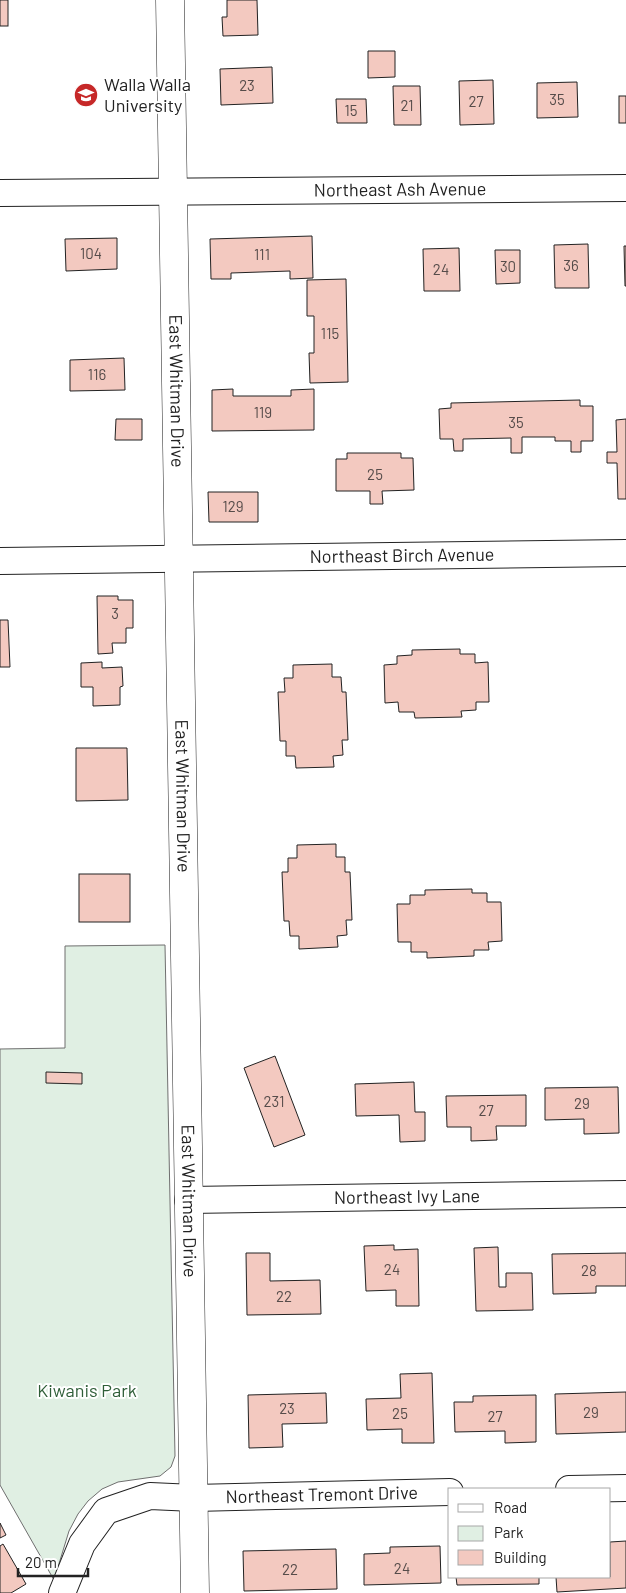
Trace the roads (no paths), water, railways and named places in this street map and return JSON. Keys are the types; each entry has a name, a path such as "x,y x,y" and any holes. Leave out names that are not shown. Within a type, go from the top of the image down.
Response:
{"main road":[{"name":"East Whitman Drive","path":"170,0 195,1593"}],"street":[{"name":"Northeast Ash Avenue","path":"0,193 626,188"},
{"name":"Northeast Birch Avenue","path":"0,560 626,553"},
{"name":"Northeast Ivy Lane","path":"188,1200 626,1194"},
{"path":"611,1488 626,1488"},
{"name":"Northeast Tremont Drive","path":"62,1593 82,1544 106,1511 150,1496 194,1498 448,1492"}],"place":[{"name":"Walla Walla University","path":"86,95"}],"park label":[{"name":"Kiwanis Park","path":"87,1391"}]}
